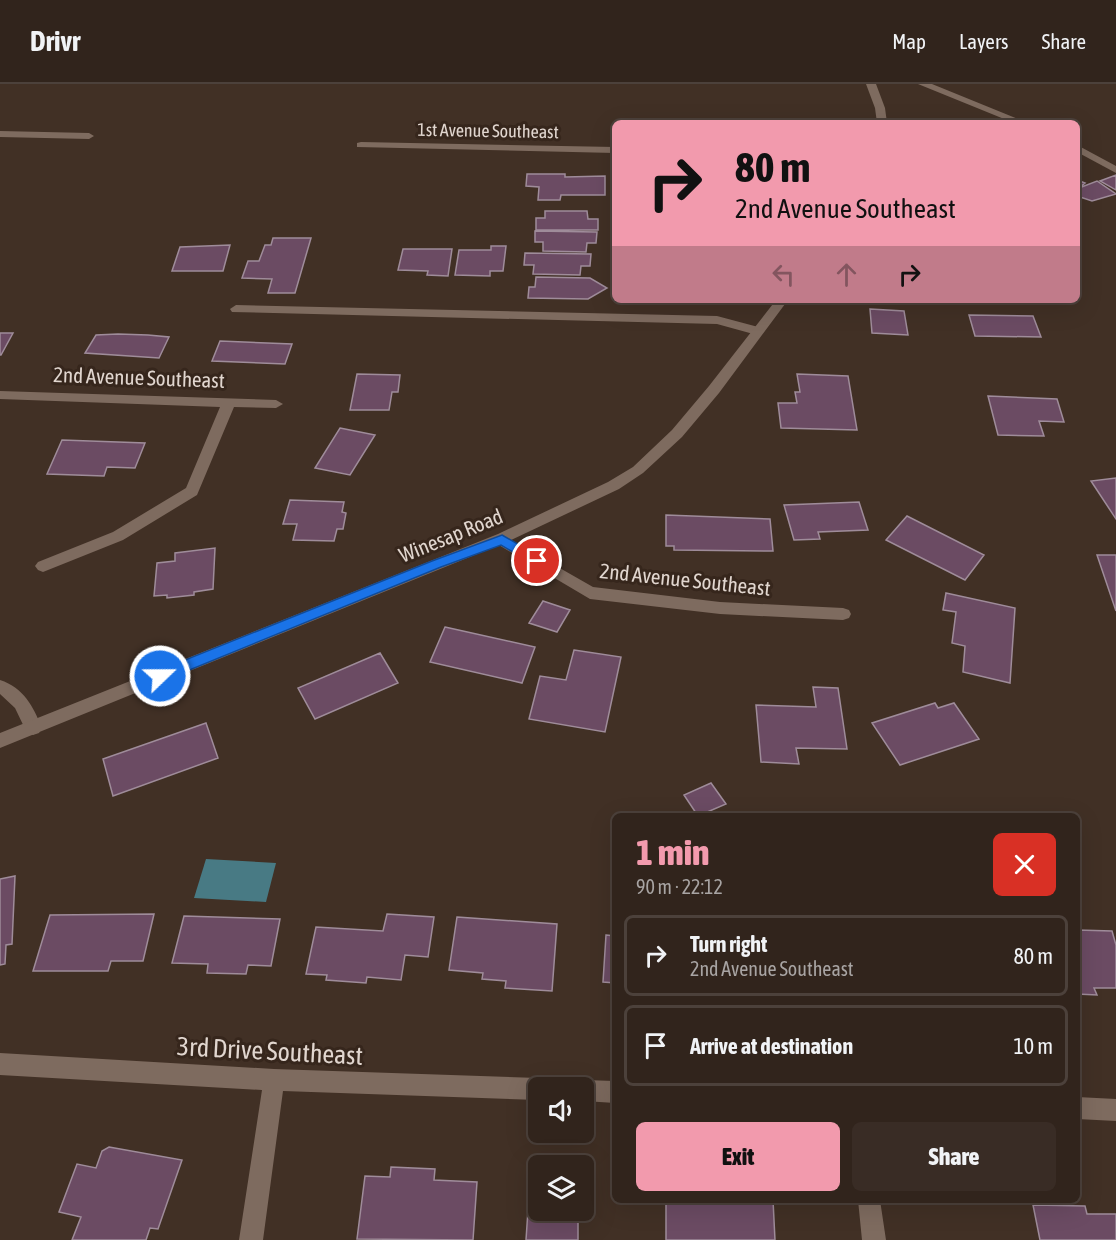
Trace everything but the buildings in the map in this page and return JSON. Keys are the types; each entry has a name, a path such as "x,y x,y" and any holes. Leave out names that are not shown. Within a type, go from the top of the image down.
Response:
{"street":[{"path":"872,84 882,120"},
{"path":"923,84 1015,120"},
{"path":"0,134 89,136"},
{"name":"1st Avenue Southeast","path":"361,146 612,150"},
{"path":"1080,150 1116,170"},
{"name":"Winesap Road","path":"0,741 436,564 502,540 613,487 638,470 669,440 780,303"},
{"path":"236,309 717,320 758,332"},
{"name":"2nd Avenue Southeast","path":"0,395 276,404"},
{"path":"43,566 117,536 192,491 229,402"},
{"name":"2nd Avenue Southeast","path":"502,540 590,593 720,608 843,614"},
{"path":"0,687 18,700 33,728"},
{"name":"3rd Drive Southeast","path":"0,1064 274,1080 528,1089"},
{"path":"250,1240 274,1080"},
{"path":"594,1091 612,1092"},
{"path":"1080,1108 1116,1110"},
{"path":"869,1203 874,1240"}],"water":[{"path":"206,859 276,863 266,902 194,898"}],"route":[{"path":"160,676 436,564 502,540 537,561"}]}
